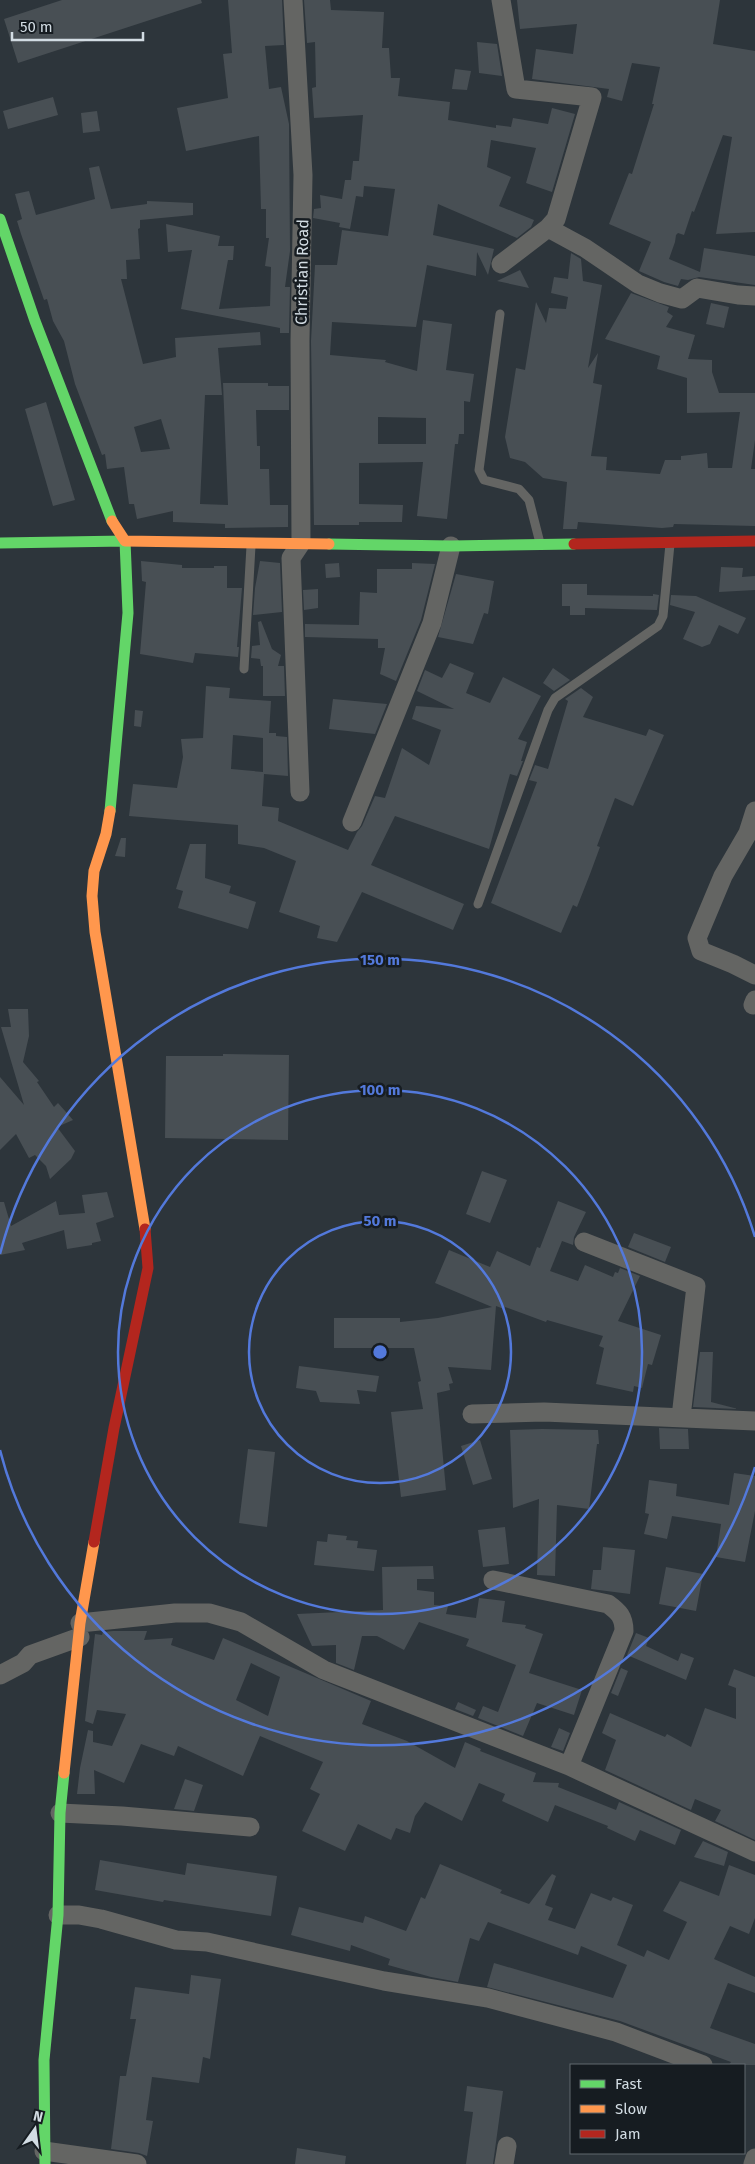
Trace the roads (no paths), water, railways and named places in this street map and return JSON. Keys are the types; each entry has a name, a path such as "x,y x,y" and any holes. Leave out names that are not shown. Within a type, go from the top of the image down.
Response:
{"street":[{"name":"Christian Road","path":"293,0 304,175 300,341 301,543"},
{"path":"501,0 516,89 592,97 556,219 548,228 501,264"},
{"path":"0,219 35,321 102,500 110,519 125,541 128,613 113,791 106,834 94,871 92,896 96,932 146,1237 148,1268 114,1428 80,1630 60,1813 58,1916 44,2060 44,2158 137,2164"},
{"path":"548,228 585,248 638,284 660,293 682,299 697,288 755,296"},
{"path":"0,544 125,541 451,546 670,544 755,541"},
{"path":"300,792 291,558 301,543"},
{"path":"352,822 432,623 451,546"},
{"path":"755,811 748,832 723,876 697,938 701,951 755,975"},
{"path":"584,1242 696,1286 681,1417"},
{"path":"472,1414 544,1412 755,1421"},
{"path":"493,1580 608,1604 619,1611 624,1620 624,1631 569,1766"},
{"path":"0,1675 23,1663 30,1655 80,1630 175,1613 209,1613 241,1622 324,1670 569,1766 755,1852"},
{"path":"60,1813 250,1826"},
{"path":"58,1916 79,1915 102,1919 176,1940 208,1942 384,1981 488,1998 616,2032 700,2064"},
{"path":"753,2164 755,2158"}],"lane":[{"path":"500,314 479,470 484,480 519,489 530,500 540,545"},
{"path":"244,669 251,543"},
{"path":"478,904 548,710 555,698 658,626 663,616 670,544"}]}
